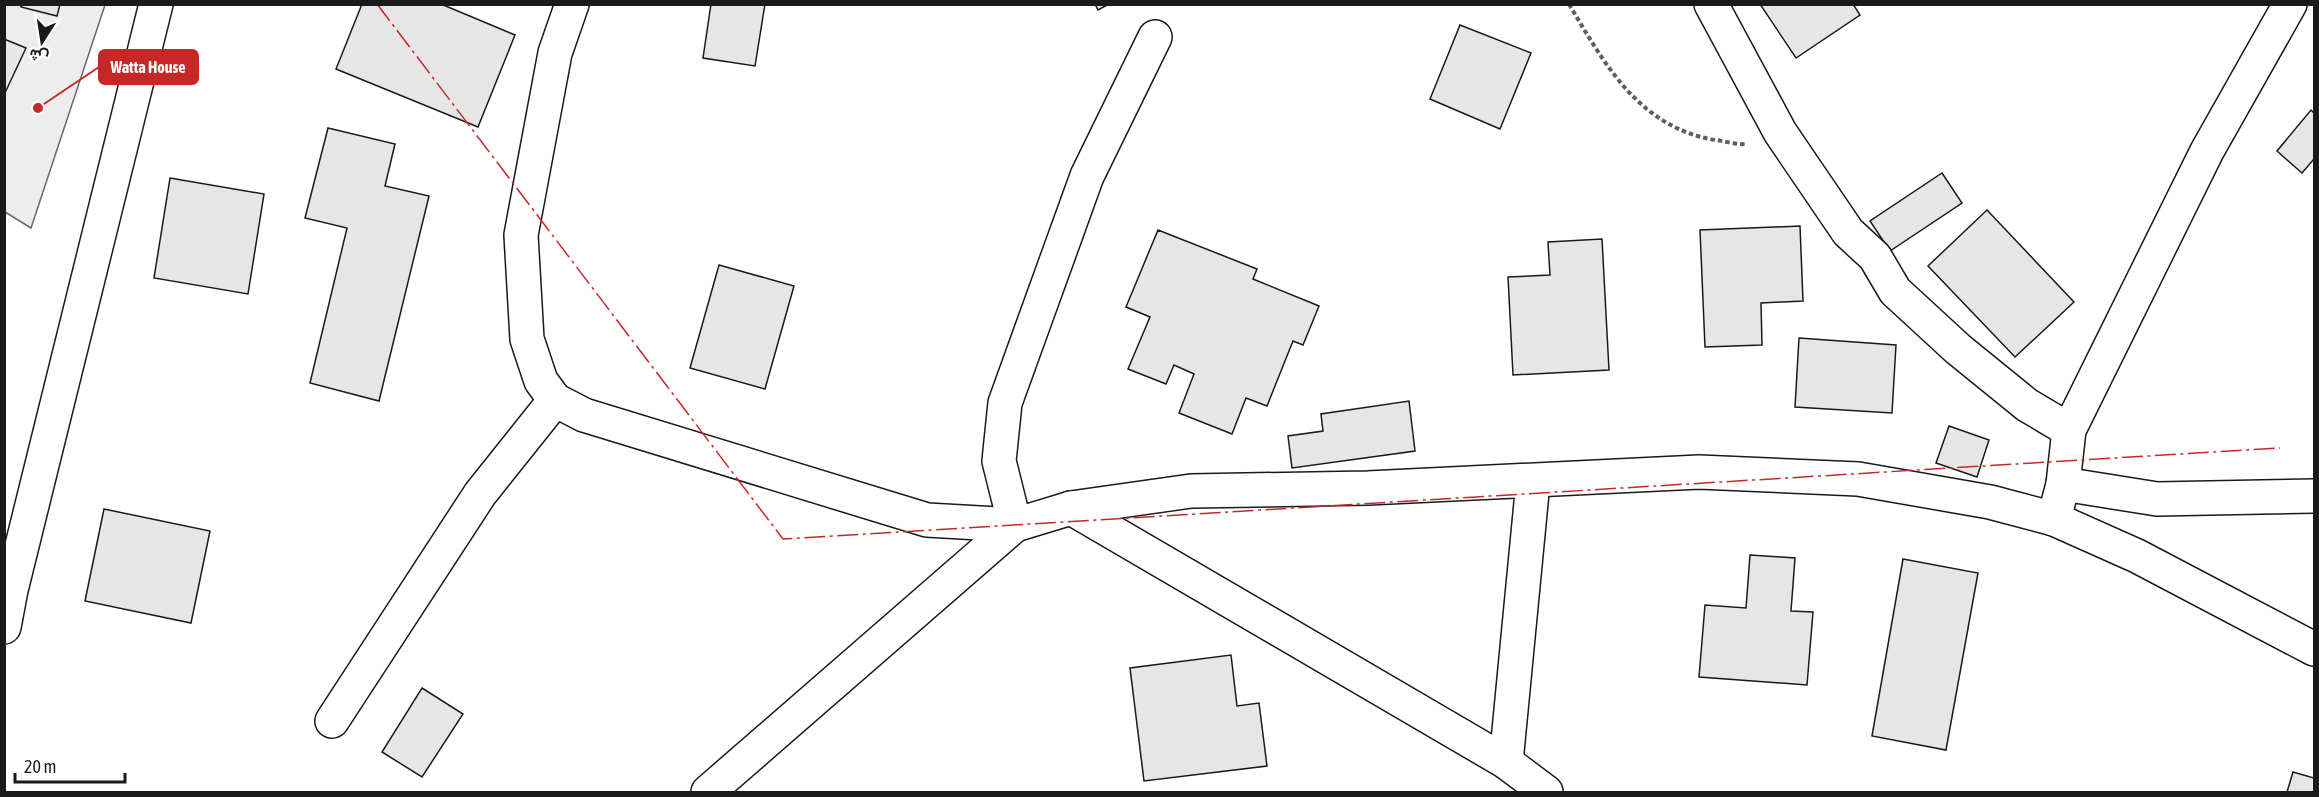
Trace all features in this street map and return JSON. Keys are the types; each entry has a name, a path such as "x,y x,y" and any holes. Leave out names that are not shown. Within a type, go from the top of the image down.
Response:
{"street":[{"path":"4,627 11,590 156,4"},
{"path":"572,4 555,54 521,235 527,339 541,381 555,400 585,415 927,520 1015,525 1071,508 1191,491 1533,482 1699,472 1857,479 1990,501 2054,519 2137,556 2314,649"},
{"path":"1711,4 1780,132 1848,232 1875,257 1895,291 1958,349 2027,405 2069,430"},
{"path":"2054,519 2063,484 2069,430 2207,151 2290,4"},
{"path":"1015,525 999,461 1005,403 1087,176 1155,37"},
{"path":"332,721 480,494 555,400"},
{"path":"1506,762 1533,482"},
{"path":"2063,484 2157,498 2314,496"},
{"path":"1071,508 1506,762 1546,792"},
{"path":"708,792 1015,525"}],"path":[{"path":"1569,4 1601,59 1644,109 1693,136 1744,144 1780,132"}],"shaded area":[{"path":"5,5 105,5 31,228 5,212"}],"building":[{"path":"22,4 60,4 57,16 21,7"},
{"path":"362,4 441,4 515,35 478,127 336,69"},
{"path":"711,4 765,4 755,66 703,58"},
{"path":"1095,4 1109,4 1098,10"},
{"path":"1760,4 1853,4 1860,15 1796,58"},
{"path":"1460,25 1531,53 1500,129 1430,99"},
{"path":"4,39 26,48 4,95"},
{"path":"2311,110 2314,113 2314,159 2302,173 2277,151"},
{"path":"328,128 395,144 385,186 429,196 379,401 310,383 347,228 305,218"},
{"path":"1942,173 1962,203 1890,251 1870,221"},
{"path":"170,178 264,194 248,294 154,278"},
{"path":"1987,210 2074,302 2015,357 1928,266"},
{"path":"1800,226 1803,301 1761,303 1762,345 1705,347 1700,230"},
{"path":"1158,230 1257,269 1253,279 1319,306 1303,345 1293,341 1267,406 1246,398 1232,434 1179,413 1194,374 1174,365 1166,384 1128,369 1150,317 1126,307"},
{"path":"1602,239 1609,370 1513,375 1508,277 1550,275 1548,242"},
{"path":"719,265 794,286 765,389 690,368"},
{"path":"1799,338 1896,345 1892,413 1795,407"},
{"path":"1409,401 1415,451 1292,468 1288,436 1323,431 1321,414"},
{"path":"1949,426 1989,440 1977,477 1936,463"},
{"path":"104,509 210,531 191,623 85,601"},
{"path":"1750,555 1795,558 1791,611 1813,612 1807,685 1699,677 1705,605 1746,608"},
{"path":"1903,559 1978,573 1946,750 1872,736"},
{"path":"1231,655 1237,706 1259,703 1267,766 1144,781 1130,668"},
{"path":"422,688 463,714 422,777 382,752"},
{"path":"2293,772 2314,778 2314,792 2287,792"}],"power":[{"path":"377,4 783,539 2280,448"}],"place":[{"name":"Watta House","path":"38,108"}]}
